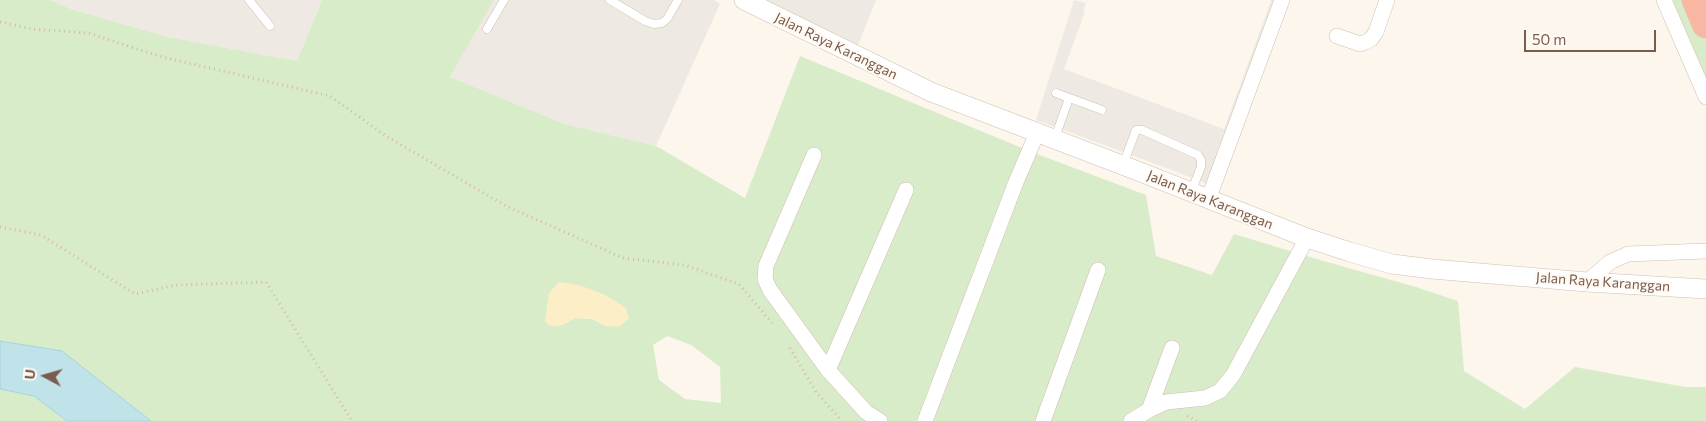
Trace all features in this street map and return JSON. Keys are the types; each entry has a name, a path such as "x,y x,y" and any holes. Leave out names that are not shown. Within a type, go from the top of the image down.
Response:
{"highway":[{"path":"1696,0 1706,24"}],"street":[{"name":"Jalan Raya Karanggan","path":"744,0 931,92 1307,238 1392,264 1587,282 1706,288"},
{"path":"1199,196 1282,0"},
{"path":"1337,36 1360,44 1371,39 1376,32 1387,0"},
{"path":"1664,0 1706,97"},
{"path":"925,421 1016,182 1037,133"},
{"path":"814,155 766,266 765,279 770,290 828,370 866,412 880,421"},
{"path":"828,370 906,190"},
{"path":"1131,421 1148,410 1166,402 1205,398 1220,390 1233,374 1307,238"},
{"path":"1587,282 1610,262 1628,254 1706,251"},
{"path":"1043,421 1098,270"},
{"path":"1148,410 1172,348"}],"lane":[{"path":"249,0 270,26"},
{"path":"487,28 504,0"},
{"path":"610,0 645,21 654,24 662,23 667,18 678,0"},
{"path":"1056,93 1102,110"},
{"path":"1055,140 1069,98"},
{"path":"1123,165 1136,130 1142,130 1198,155 1201,160 1199,196"}],"path":[{"path":"0,22 32,29 88,33 162,56 330,96 386,136 506,206 623,258 684,265 739,284 777,329"},
{"path":"0,227 41,235 135,294 176,285 266,282 352,421"},
{"path":"788,344 816,392 842,421"}],"shaded area":[{"path":"50,0 322,0 297,61 168,37 71,9"},
{"path":"494,0 714,0 720,4 656,146 565,124 450,77"},
{"path":"763,0 876,0 858,45"},
{"path":"1074,0 1086,3 1083,11 1085,12 1064,69 1224,129 1270,0 1285,0 1212,186 1036,120"}],"green space":[{"path":"0,0 50,0 71,9 168,37 297,61 322,0 494,0 450,77 565,124 656,146 745,198 800,56 1029,151 1146,195 1156,256 1212,275 1234,234 1458,301 1464,371 1525,409 1575,367 1685,387 1706,387 1706,421 151,421 62,351 0,341","holes":["605,295 629,318 619,326 606,326 592,319 575,318 562,325 550,326","667,336 691,345 720,367 721,403 685,399 659,380 653,345"]},
{"path":"1664,0 1706,0 1706,97"},
{"path":"0,389 34,396 67,421 0,421"}],"sand":[{"path":"559,282 579,285 605,295 626,308 629,318 619,327 606,326 592,319 575,318 563,325 550,326 545,321 549,293"}],"water":[{"path":"0,341 62,351 151,421 67,421 34,396 0,389"}]}
